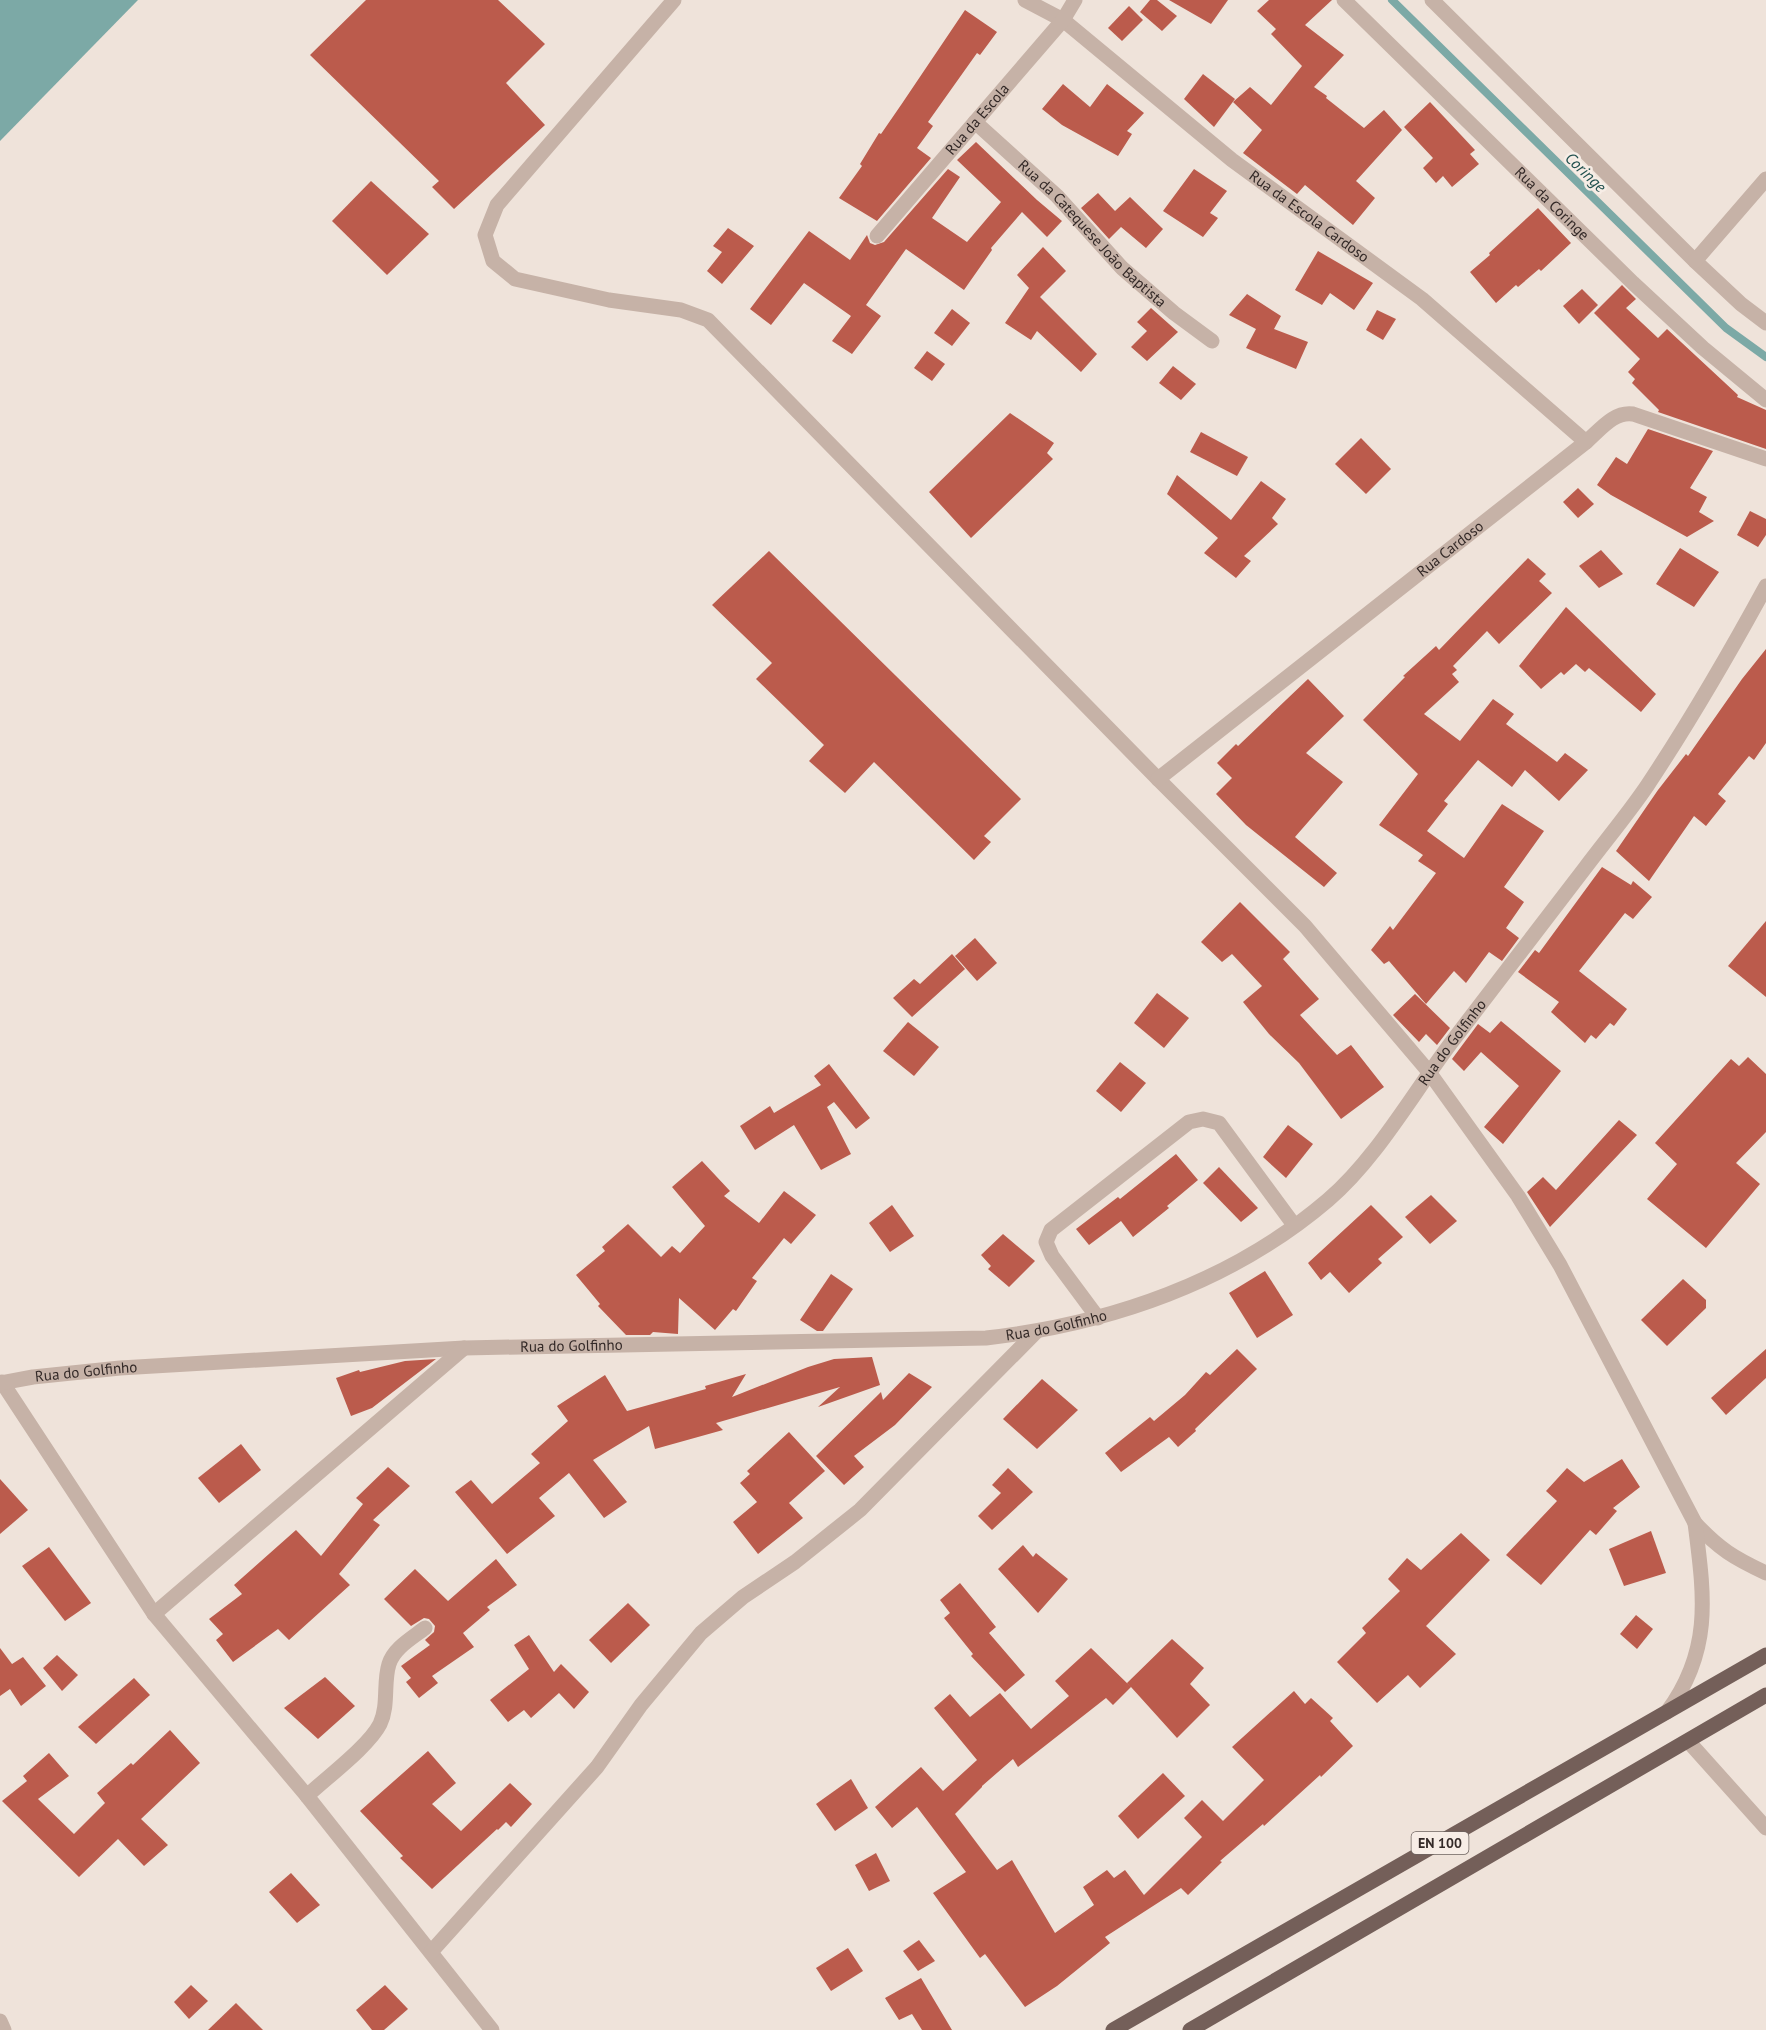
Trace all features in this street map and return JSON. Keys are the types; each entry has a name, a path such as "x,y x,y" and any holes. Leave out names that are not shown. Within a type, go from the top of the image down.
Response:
{"main road":[{"name":"EN 100","path":"1113,2030 1766,1655"},
{"name":"EN 100","path":"1190,2030 1766,1695"}],"street":[{"path":"674,0 497,205 485,235 493,261 515,279 609,300 681,310 708,320 1305,926 1429,1072 1518,1196 1560,1265 1695,1523 1715,1545 1766,1573"},
{"name":"Rua da Escola Cardoso","path":"1025,0 1063,20 1232,160 1422,299 1586,442"},
{"name":"Rua da Escola","path":"877,236 1063,20 1075,0"},
{"name":"Rua da Coringe","path":"1344,0 1632,283 1703,348 1766,400"},
{"path":"1432,0 1695,261 1741,304 1766,323"},
{"name":"Rua da Catequese João Baptista","path":"975,122 1057,196 1122,268 1174,313 1212,341"},
{"path":"1695,261 1766,179"},
{"name":"Rua Cardoso","path":"1158,779 1586,442 1618,414 1625,412 1633,414 1766,459"},
{"name":"Rua do Golfinho","path":"1,1382 120,1368 464,1348 986,1338 1036,1332 1098,1318 1149,1303 1211,1277 1269,1243 1329,1199 1376,1148 1429,1072 1646,788 1689,720 1766,586"},
{"path":"1098,1318 1052,1256 1046,1242 1051,1230 1189,1122 1203,1119 1219,1123 1294,1225"},
{"path":"432,1952 597,1767 641,1705 701,1633 743,1598 795,1562 860,1510 1036,1332"},
{"path":"154,1614 464,1348"},
{"path":"1,1382 154,1614 307,1796 492,2030"},
{"path":"1666,1713 1682,1691 1695,1659 1703,1619 1702,1574 1695,1523"},
{"path":"307,1796 367,1741 380,1724 386,1702 389,1664 397,1650 425,1628"},
{"path":"1688,1741 1766,1828"},
{"path":"0,2021 4,2030"}],"water":[{"path":"0,0 138,0 0,141"}],"building":[{"path":"366,0 498,0 545,44 506,83 545,125 454,209 432,187 439,181 310,55"},
{"path":"1150,0 1157,0 1177,16 1162,31 1140,12"},
{"path":"1169,0 1228,0 1211,24"},
{"path":"1269,0 1332,0 1305,25 1344,55 1314,87 1364,128 1384,110 1402,130 1356,181 1375,198 1353,225 1305,185 1297,194 1243,153 1262,130 1233,102 1250,87 1271,105 1302,66 1271,34 1276,29 1257,11"},
{"path":"1129,6 1143,20 1122,41 1108,28"},
{"path":"965,10 997,32 980,55 977,53 928,122 933,126 917,148 931,158 877,221 839,198 862,166 860,164 879,133 881,134"},
{"path":"1203,74 1235,99 1214,127 1184,99"},
{"path":"1063,84 1090,107 1107,84 1144,113 1127,131 1132,134 1118,156 1062,125 1042,109"},
{"path":"1430,102 1475,150 1470,154 1479,164 1452,187 1443,176 1436,183 1423,168 1433,158 1404,127"},
{"path":"976,142 1062,221 1047,237 1022,212 991,248 992,250 964,290 906,249 866,305 881,316 852,354 832,341 851,316 804,283 771,325 750,309 809,231 850,260 867,235 870,243 875,245 884,242 948,169 960,177 932,218 967,242 1001,202 957,160"},
{"path":"1194,169 1227,191 1210,213 1218,218 1203,237 1163,211"},
{"path":"371,181 429,234 387,275 332,221"},
{"path":"1098,193 1115,211 1130,197 1163,229 1146,248 1121,227 1109,239 1081,208"},
{"path":"1538,208 1571,243 1541,271 1539,269 1518,287 1516,285 1496,303 1470,272"},
{"path":"728,228 754,246 722,284 707,271 722,252 713,246"},
{"path":"1043,247 1066,271 1040,297 1097,354 1081,372 1037,331 1031,340 1005,323 1029,288 1017,275"},
{"path":"1318,251 1373,283 1354,310 1330,293 1322,305 1295,290"},
{"path":"1622,285 1636,299 1626,308 1658,338 1667,329 1738,395 1737,397 1766,410 1766,449 1658,412 1659,410 1632,383 1635,379 1628,372 1640,359 1594,313"},
{"path":"1582,289 1598,305 1579,324 1563,306"},
{"path":"1247,294 1281,316 1274,329 1308,342 1296,369 1246,348 1256,329 1229,315"},
{"path":"1151,308 1178,332 1147,361 1131,347 1147,331 1137,322"},
{"path":"952,309 970,323 952,346 934,333"},
{"path":"1377,310 1396,319 1383,340 1366,330"},
{"path":"927,351 945,364 932,381 914,368"},
{"path":"1173,366 1196,384 1181,400 1159,383"},
{"path":"1010,413 1054,443 1047,453 1053,459 971,538 929,492"},
{"path":"1648,429 1713,451 1690,488 1707,497 1699,512 1714,521 1687,537 1597,485 1616,457 1627,464"},
{"path":"1201,432 1248,457 1237,476 1190,452"},
{"path":"1361,438 1391,469 1366,494 1335,464"},
{"path":"1177,475 1231,520 1261,481 1286,499 1272,518 1278,524 1244,556 1251,561 1236,578 1204,553 1218,538 1167,494"},
{"path":"1578,488 1594,504 1578,518 1563,502"},
{"path":"1750,511 1766,519 1766,535 1758,547 1737,535"},
{"path":"1680,548 1719,572 1694,607 1656,584"},
{"path":"1601,550 1623,574 1599,588 1579,566"},
{"path":"769,551 1021,799 984,836 991,842 974,860 874,762 845,793 809,761 824,745 756,679 772,663 712,605"},
{"path":"1528,558 1546,574 1539,581 1552,593 1499,644 1487,631 1453,666 1457,670 1452,674 1459,682 1424,714 1460,741 1493,699 1514,714 1506,724 1557,762 1565,753 1588,770 1559,801 1525,770 1512,787 1478,760 1444,801 1448,804 1427,831 1464,858 1502,804 1544,831 1504,887 1524,902 1506,928 1519,938 1502,961 1489,952 1466,983 1454,971 1426,1004 1389,961 1384,964 1371,950 1390,926 1393,930 1436,873 1418,861 1423,855 1379,825 1418,774 1363,720 1405,677 1403,676 1436,646 1439,650"},
{"path":"1566,607 1656,694 1641,712 1589,668 1585,672 1576,664 1564,675 1561,672 1541,689 1519,666"},
{"path":"1766,649 1766,743 1754,760 1749,756 1718,794 1726,801 1706,826 1694,816 1649,881 1616,851 1658,790 1686,754 1688,756"},
{"path":"1308,679 1344,716 1306,753 1343,782 1295,837 1337,873 1324,887 1246,825 1216,794 1232,778 1217,763"},
{"path":"1602,867 1631,885 1633,881 1652,897 1633,919 1625,913 1579,971 1627,1009 1614,1026 1610,1023 1596,1039 1591,1035 1585,1043 1551,1012 1559,1002 1518,972 1535,950 1539,953"},
{"path":"1240,902 1290,952 1283,959 1319,999 1300,1015 1337,1055 1351,1045 1384,1087 1341,1119 1299,1063 1269,1034 1243,1002 1262,986 1232,954 1222,962 1201,942"},
{"path":"1766,921 1766,997 1728,966"},
{"path":"975,938 997,963 977,981 955,956"},
{"path":"952,954 965,969 912,1017 893,998 914,979 920,984"},
{"path":"1157,993 1189,1018 1164,1048 1134,1023"},
{"path":"1415,994 1450,1028 1437,1045 1426,1034 1419,1042 1393,1015"},
{"path":"1501,1021 1561,1071 1503,1144 1484,1127 1519,1086 1481,1052 1464,1071 1452,1059 1478,1024 1490,1033"},
{"path":"908,1022 939,1047 914,1076 883,1051"},
{"path":"1748,1057 1766,1074 1766,1132 1736,1163 1760,1184 1706,1248 1647,1199 1677,1164 1655,1143 1731,1059 1739,1066"},
{"path":"1120,1062 1146,1083 1121,1112 1096,1091"},
{"path":"829,1064 870,1118 856,1129 834,1102 827,1107 851,1154 821,1170 794,1125 755,1150 740,1126 770,1106 774,1113 821,1085 814,1076"},
{"path":"1619,1120 1637,1135 1550,1227 1527,1192 1543,1177 1556,1190"},
{"path":"1288,1125 1313,1144 1286,1178 1263,1157"},
{"path":"1176,1154 1198,1180 1167,1206 1169,1208 1133,1237 1121,1221 1089,1245 1076,1229 1118,1197 1120,1199"},
{"path":"702,1161 730,1191 724,1196 759,1223 784,1191 816,1215 791,1244 784,1238 752,1278 757,1281 736,1311 733,1309 715,1330 679,1298 678,1334 653,1332 650,1335 626,1335 598,1306 600,1304 576,1275 605,1251 602,1247 628,1224 661,1257 672,1246 680,1253 705,1226 672,1187"},
{"path":"1219,1167 1258,1208 1241,1222 1203,1183"},
{"path":"1431,1195 1457,1221 1430,1244 1405,1217"},
{"path":"892,1205 914,1236 890,1252 869,1223"},
{"path":"1371,1205 1403,1237 1378,1259 1382,1263 1349,1293 1330,1272 1321,1280 1308,1263"},
{"path":"1003,1234 1035,1261 1009,1287 988,1269 991,1266 981,1255"},
{"path":"1265,1271 1293,1315 1257,1338 1229,1293"},
{"path":"831,1274 853,1289 823,1331 817,1331 800,1320"},
{"path":"1683,1279 1706,1300 1706,1308 1667,1346 1641,1320"},
{"path":"1237,1349 1257,1369 1178,1447 1169,1437 1121,1472 1105,1453 1150,1417 1154,1421 1185,1395 1206,1372 1210,1375"},
{"path":"1766,1349 1766,1378 1726,1415 1711,1398"},
{"path":"872,1357 880,1385 818,1407 840,1387 716,1423 723,1430 655,1449 649,1426 593,1460 627,1502 604,1518 569,1473 539,1498 555,1516 507,1554 455,1492 471,1480 492,1504 540,1463 531,1454 568,1421 557,1406 605,1375 627,1411 706,1389 705,1386 746,1374 732,1397 834,1359"},
{"path":"436,1359 372,1408 351,1416 336,1378 359,1370 360,1372 405,1361"},
{"path":"909,1373 932,1387 895,1425 854,1456 864,1467 844,1485 816,1456 881,1392 883,1400"},
{"path":"1042,1379 1078,1410 1037,1449 1003,1419"},
{"path":"789,1432 825,1471 789,1503 803,1518 758,1554 733,1522 757,1502 740,1483 750,1474 747,1471"},
{"path":"241,1444 261,1470 219,1503 198,1478"},
{"path":"1622,1459 1640,1487 1613,1508 1617,1511 1596,1535 1590,1530 1541,1585 1506,1555 1557,1501 1546,1491 1567,1468 1584,1482"},
{"path":"388,1467 410,1486 373,1520 380,1525 339,1574 350,1585 289,1640 278,1629 233,1662 216,1640 223,1634 209,1619 242,1594 234,1585 296,1530 321,1556 363,1504 356,1498"},
{"path":"1008,1468 1033,1492 992,1530 978,1516 1001,1493 992,1485"},
{"path":"0,1479 28,1510 0,1534"},
{"path":"1651,1531 1666,1573 1624,1586 1609,1549"},
{"path":"1461,1533 1490,1560 1426,1626 1456,1654 1420,1688 1408,1675 1377,1703 1337,1662 1366,1633 1362,1628 1400,1591 1388,1579 1407,1558 1421,1570"},
{"path":"1023,1545 1033,1557 1036,1553 1068,1579 1038,1613 998,1569"},
{"path":"49,1547 91,1603 65,1621 22,1566"},
{"path":"496,1559 517,1585 487,1607 490,1610 463,1633 474,1647 432,1676 438,1683 419,1698 406,1682 411,1678 401,1666 430,1645 425,1640 434,1632 435,1626 429,1619 424,1618 411,1626 384,1599 415,1569 448,1601"},
{"path":"960,1583 996,1627 989,1633 1025,1675 1005,1692 971,1656 973,1654 944,1618 950,1613 940,1600"},
{"path":"628,1603 650,1625 611,1663 589,1640"},
{"path":"1636,1615 1653,1629 1637,1649 1620,1634"},
{"path":"529,1635 554,1672 561,1664 589,1692 574,1709 559,1693 531,1718 524,1710 508,1722 490,1700 529,1669 514,1645"},
{"path":"1172,1639 1204,1668 1190,1684 1210,1705 1177,1738 1127,1683"},
{"path":"0,1648 12,1664 23,1657 46,1686 21,1706 10,1689 0,1696"},
{"path":"1091,1648 1131,1687 1113,1705 1106,1698 1018,1767 1013,1759 955,1814 997,1870 1012,1860 1055,1933 1094,1905 1083,1887 1107,1870 1114,1878 1125,1870 1144,1895 1202,1837 1184,1818 1202,1800 1223,1821 1264,1780 1232,1747 1294,1691 1305,1704 1311,1698 1333,1718 1330,1721 1353,1746 1321,1777 1320,1775 1264,1826 1263,1824 1220,1861 1222,1862 1188,1895 1181,1888 1105,1937 1110,1943 1057,1986 1025,2007 985,1954 980,1958 933,1893 966,1872 917,1807 892,1828 875,1807 921,1767 943,1791 977,1760 934,1708 950,1694 970,1717 1000,1693 1031,1729 1069,1696 1055,1681"},
{"path":"57,1655 78,1675 62,1691 43,1668"},
{"path":"325,1677 355,1706 318,1739 284,1708"},
{"path":"134,1678 150,1695 96,1744 78,1727"},
{"path":"170,1730 200,1763 141,1819 168,1845 144,1866 118,1839 79,1877 2,1801 27,1781 23,1776 49,1753 69,1776 38,1799 74,1834 105,1803 97,1793 131,1763 133,1765"},
{"path":"428,1751 456,1783 432,1804 461,1831 510,1783 532,1804 511,1827 506,1822 497,1829 432,1889 400,1858 403,1856 360,1811"},
{"path":"1163,1773 1185,1796 1138,1839 1118,1816"},
{"path":"851,1779 868,1808 835,1831 816,1804"},
{"path":"876,1853 890,1881 869,1891 855,1865"},
{"path":"291,1873 320,1905 297,1923 269,1892"},
{"path":"919,1940 935,1961 918,1971 903,1951"},
{"path":"848,1948 863,1971 831,1991 816,1968"},
{"path":"921,1978 952,2030 922,2030 912,2014 899,2020 885,1998"},
{"path":"191,1985 208,2001 189,2019 174,2002"},
{"path":"385,1985 408,2009 384,2030 372,2030 356,2010"},
{"path":"236,2003 263,2030 208,2030"}],"waterway":[{"name":"Coringe","path":"1392,0 1726,328 1766,357"}]}
